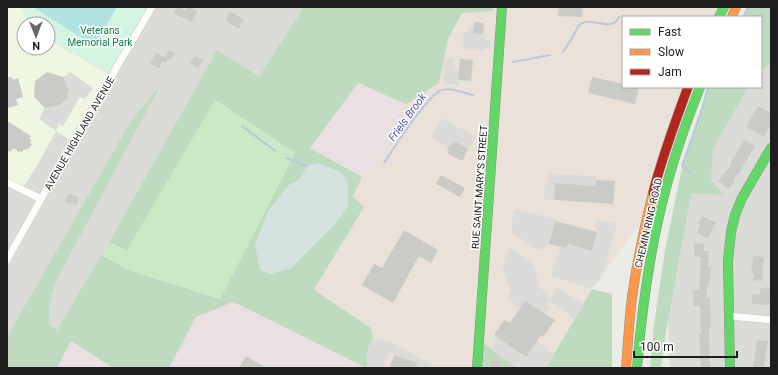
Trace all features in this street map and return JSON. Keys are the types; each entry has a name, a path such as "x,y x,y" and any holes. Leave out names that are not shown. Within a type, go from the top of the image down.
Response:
{"main road":[{"name":"RUE SAINT MARY'S STREET","path":"477,368 502,7"},
{"path":"720,16 724,7"},
{"name":"CHEMIN RING ROAD","path":"626,368 633,290 648,212 663,157 688,88"},
{"name":"CHEMIN RING ROAD","path":"637,368 644,296 658,218 675,157 700,88"},
{"path":"730,368 728,246 735,215 741,201 768,161 771,148"}],"street":[{"name":"AVENUE HIGHLAND AVENUE","path":"7,260 73,142 152,7"},
{"path":"7,182 42,199"},
{"path":"729,316 771,320"}],"shaded area":[{"path":"7,7 22,7 25,16 16,16 16,56 56,56 56,44 112,76 73,142 56,131 22,189 7,182"},
{"path":"33,7 117,7 97,41 90,43 56,22 56,16 47,16"},
{"path":"152,7 304,7 259,76 217,50 109,242 57,330 23,309 7,337 7,182 22,189 56,131 49,56 56,56 56,45"},
{"path":"493,7 724,7 720,16 622,16 622,88 688,88 648,212 592,289 546,368 517,368 479,341 477,368 366,368 371,328 314,291 364,207 309,148 358,83 406,104 438,83 448,39 462,13 492,11"},
{"path":"469,26 473,26 473,33 484,34 485,39 490,40 490,49 484,48 484,51 462,48 463,33 468,32"},
{"path":"771,34 771,368 670,368 667,303 690,172 739,88 762,88 762,49"},
{"path":"446,58 454,59 454,70 459,70 458,85 443,83"},
{"path":"70,72 93,88 85,99 80,97 63,126 59,124 56,131 39,119 45,108 61,105 63,101 65,102 68,96 66,95 68,91 63,77"},
{"path":"358,83 406,104 396,124 397,128 377,165 362,177 309,148"},
{"path":"441,118 475,136 468,149 454,141 448,148 431,137"},
{"path":"318,163 342,173 348,186 348,207 334,225 291,268 270,274 260,270 255,245 268,211 290,184 299,180 307,166"},
{"path":"549,174 596,176 595,186 555,183 554,200 543,199"},
{"path":"514,209 555,219 549,244 539,251 511,232"},
{"path":"595,220 617,224 602,276 592,289 551,276 560,247 566,248 568,244 592,251 597,232"},
{"path":"512,249 533,262 538,277 539,287 547,293 549,300 557,288 584,304 575,319 549,301 545,304 550,307 546,315 525,301 520,308 507,298 511,289 502,271 508,251"},
{"path":"233,302 367,368 169,368 196,317"},
{"path":"494,335 526,357 537,341 554,354 546,368 517,368 492,350 495,341"},
{"path":"373,339 390,342 430,363 431,368 416,368 417,363 389,353 383,368 367,368 368,348"},
{"path":"71,341 113,368 57,368"}],"green space":[{"name":"Veterans Memorial Park","path":"22,7 152,7 112,76 56,44 56,16 25,16"},
{"path":"304,7 493,7 493,11 462,13 448,39 439,83 406,104 358,83 310,148 362,177 353,196 364,207 314,290 371,328 373,339 368,348 367,368 233,302 196,317 169,368 113,368 71,341 57,368 7,368 7,337 131,121 161,84 55,283 49,305 49,325 57,330 101,255 131,271 220,299 295,153 215,100 127,250 109,242 217,50 259,76"},
{"path":"748,7 771,7 771,61 762,71 762,16 744,16"},
{"path":"708,88 747,88 713,149 711,180 724,195 691,193 661,368 650,368 654,324 665,250 681,172"},
{"path":"214,100 295,153 220,299 131,271 101,255 109,242 127,249"},
{"path":"592,289 612,294 612,368 546,368"},
{"path":"479,340 517,368 477,368"}],"building":[{"path":"177,7 185,10 189,7 197,11 192,22 174,13"},
{"path":"559,7 583,7 582,17 558,16"},
{"path":"230,11 244,20 238,29 225,20"},
{"path":"474,22 484,23 483,34 473,33"},
{"path":"169,50 175,53 171,60 165,57"},
{"path":"156,53 168,59 166,63 162,61 159,68 150,63"},
{"path":"194,56 203,60 198,68 190,64"},
{"path":"460,59 473,60 471,81 458,80"},
{"path":"47,72 63,77 69,91 66,95 68,96 65,102 63,101 61,105 45,108 34,97 35,81"},
{"path":"12,77 13,80 18,78 23,97 16,99 18,105 7,108 7,78"},
{"path":"592,77 622,84 622,88 639,88 635,104 588,93"},
{"path":"758,106 771,113 771,124 764,137 746,127"},
{"path":"7,121 31,136 29,139 32,140 30,143 32,144 29,149 24,149 22,152 19,152 13,148 10,152 7,150"},
{"path":"744,140 755,146 739,173 733,180 735,182 728,189 718,181 731,165 730,164"},
{"path":"454,141 468,149 462,161 447,153 449,151 447,150 449,146 451,146"},
{"path":"441,175 465,188 460,197 436,184"},
{"path":"596,180 615,181 613,204 554,200 555,183 595,186"},
{"path":"69,193 79,198 76,205 71,202 70,204 65,202"},
{"path":"702,216 716,222 708,238 697,233 700,225 698,223"},
{"path":"555,221 597,232 592,251 568,244 566,248 549,244"},
{"path":"404,230 438,250 431,263 419,256 393,303 362,285 374,264 382,268"},
{"path":"694,243 704,244 704,251 709,251 708,267 711,267 709,285 707,285 707,298 710,298 710,368 701,368 699,334 701,334 700,306 694,306 693,290 699,290 701,257 694,256"},
{"path":"753,256 764,257 762,281 753,280 754,273 751,273"},
{"path":"760,288 771,289 771,305 752,304 752,294 760,295"},
{"path":"525,301 555,320 543,337 541,335 526,357 494,335 504,320 510,323"},
{"path":"757,340 768,341 764,368 753,368"},
{"path":"394,355 417,363 416,368 389,368"},
{"path":"246,356 266,368 239,368"},
{"path":"491,359 501,361 500,368 490,367"}],"waterway":[{"path":"744,16 748,7"},
{"name":"Friels Brook","path":"563,52 579,25 585,22 609,24 616,21 619,17"},
{"name":"Friels Brook","path":"513,62 550,55"},
{"path":"690,172 682,166 708,88"},
{"name":"Friels Brook","path":"384,163 420,111 436,93 442,90 450,89 473,95"},
{"name":"Friels Brook","path":"242,126 275,151"},
{"name":"Friels Brook","path":"286,158 307,166"}],"traffic: fast":[{"path":"477,368 502,7"},
{"path":"720,16 724,7"},
{"path":"637,368 641,322 655,232 677,150 700,88"},
{"path":"730,368 728,261 731,232 735,215 742,198 771,148"}],"traffic: slow":[{"path":"732,16 736,7"},
{"path":"626,368 634,284 653,193"}],"traffic: jam":[{"path":"653,193 688,88"}]}
